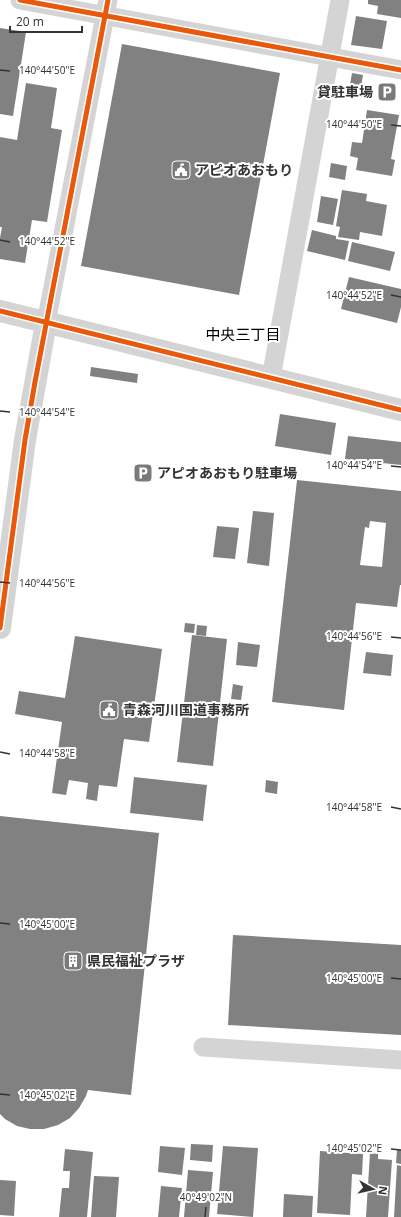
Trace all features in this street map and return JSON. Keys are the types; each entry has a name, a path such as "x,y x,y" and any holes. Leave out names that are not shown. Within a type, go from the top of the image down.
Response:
{"street":[{"path":"20,0 106,8 401,70"},
{"path":"271,378 340,0"},
{"path":"0,628 25,440 106,8"},
{"path":"0,311 401,410"},
{"path":"203,1047 401,1060"}],"building":[{"path":"368,0 401,0 401,18 377,14 378,6 368,4"},
{"path":"356,16 387,21 382,49 351,45"},
{"path":"0,28 26,32 13,116 0,114"},
{"name":"アピオあおもり","path":"122,44 280,73 239,295 81,266"},
{"path":"352,73 363,75 359,98 348,96"},
{"path":"26,83 57,88 51,128 62,130 47,222 32,220 25,263 0,259 0,238 2,227 0,227 0,137 17,140"},
{"path":"367,110 399,115 391,159 395,160 392,176 356,170 358,158 350,156 352,142 362,143"},
{"path":"331,163 347,166 345,180 329,177"},
{"path":"342,190 367,194 366,201 387,205 382,236 360,232 359,240 338,237 340,227 336,226"},
{"path":"321,196 338,199 333,225 317,222"},
{"path":"312,230 336,236 336,239 349,241 345,260 307,251"},
{"path":"352,242 395,252 390,271 348,261"},
{"path":"349,277 401,289 401,307 397,323 341,309"},
{"path":"91,367 138,374 137,383 90,376"},
{"path":"280,414 336,423 331,455 275,446"},
{"path":"348,436 401,442 401,465 345,459"},
{"path":"297,480 401,491 401,585 397,607 356,603 344,710 272,702","holes":["370,521 386,523 382,567 360,565 365,527 369,528"]},
{"path":"253,511 274,513 269,566 247,563"},
{"path":"217,526 239,528 235,559 213,557"},
{"path":"185,623 195,624 194,633 184,632"},
{"path":"197,625 207,626 206,636 196,635"},
{"path":"192,635 227,639 213,766 177,762"},
{"name":"青森河川国道事務所","path":"75,636 162,649 149,742 124,739 117,787 99,785 97,801 86,799 88,783 69,780 66,795 52,793 62,722 15,714 19,691 65,698"},
{"path":"238,642 260,645 257,667 236,665"},
{"path":"366,652 393,655 391,676 363,673"},
{"path":"233,684 243,686 241,700 231,699"},
{"path":"134,777 207,785 203,821 130,813"},
{"path":"266,780 278,782 277,794 265,792"},
{"name":"県民福祉プラザ","path":"0,816 159,833 131,1095 88,1090 79,1108 70,1118 58,1125 44,1129 30,1129 17,1126 5,1119 0,1114"},
{"path":"233,935 401,945 401,1035 228,1025"},
{"path":"191,1144 213,1145 212,1162 190,1160"},
{"path":"160,1146 185,1148 182,1175 158,1172"},
{"path":"223,1146 258,1148 253,1217 217,1214"},
{"path":"65,1149 93,1152 87,1217 59,1217 62,1188 69,1188 70,1171 63,1171"},
{"path":"397,1150 401,1150 401,1164 396,1163"},
{"path":"320,1151 363,1154 362,1175 352,1174 350,1215 317,1213"},
{"path":"370,1153 378,1154 378,1159 392,1160 388,1217 366,1217"},
{"path":"397,1165 401,1166 401,1217 394,1217"},
{"path":"188,1170 213,1172 209,1217 184,1217"},
{"path":"94,1176 119,1177 116,1217 91,1217"},
{"path":"0,1180 16,1181 14,1216 0,1215"},
{"path":"161,1186 182,1188 179,1217 158,1217"},
{"path":"284,1194 313,1196 312,1217 283,1217"}],"cycle path":[{"path":"20,0 401,70"},
{"path":"0,628 25,440 108,0"},
{"path":"0,311 401,410"}],"place":[{"name":"貸駐車場","path":"387,92"},
{"name":"アピオあおもり","path":"181,170"},
{"name":"アピオあおもり駐車場","path":"143,473"},
{"name":"青森河川国道事務所","path":"109,710"},
{"name":"県民福祉プラザ","path":"73,961"}],"district":[{"name":"中央三丁目","path":"243,335"}]}
